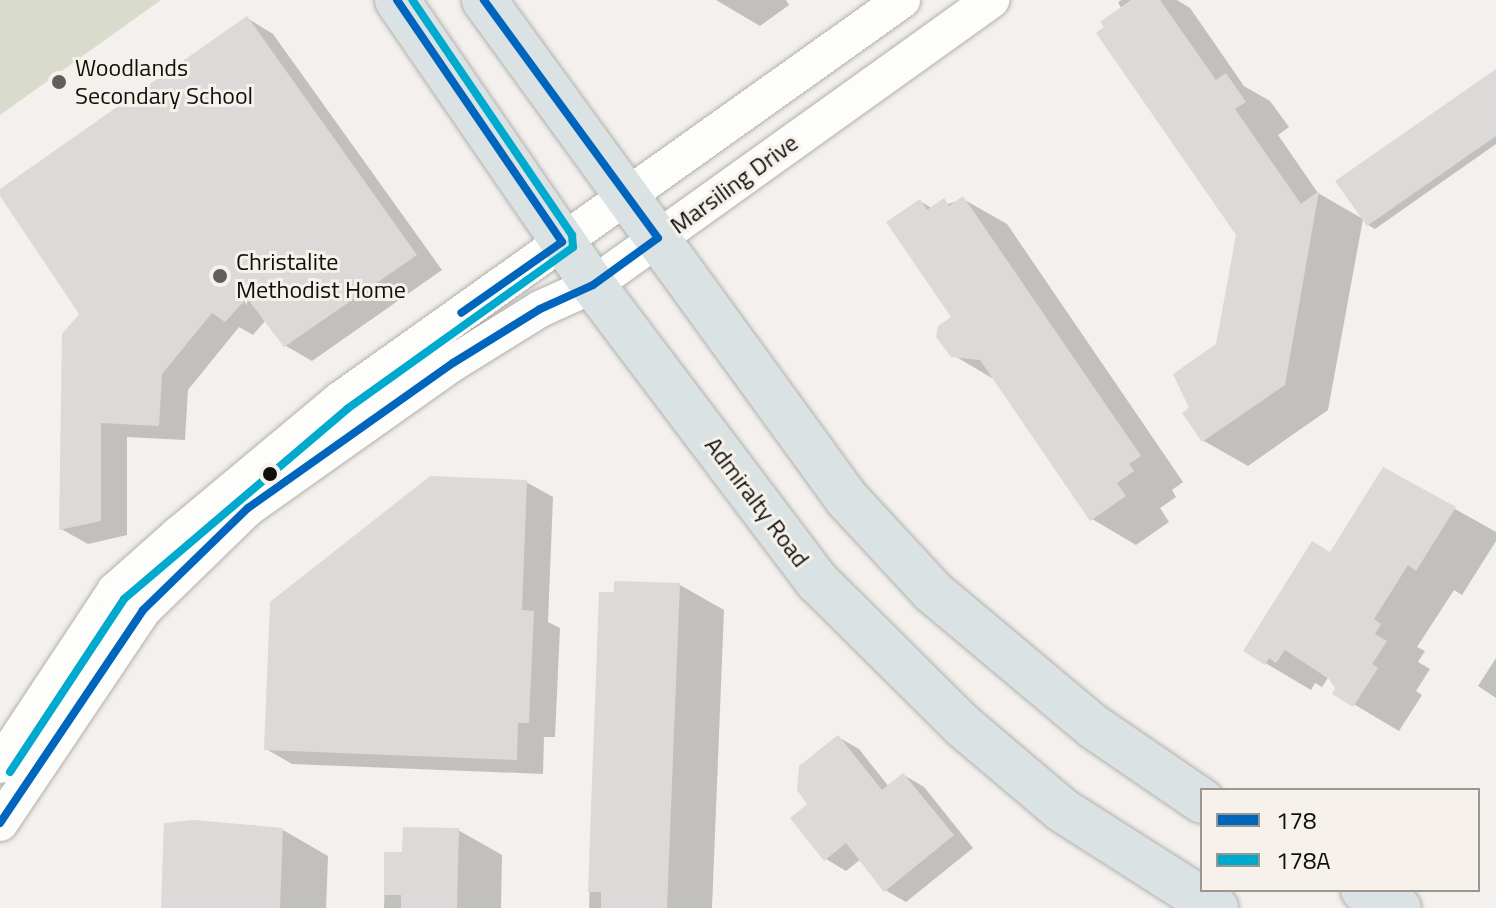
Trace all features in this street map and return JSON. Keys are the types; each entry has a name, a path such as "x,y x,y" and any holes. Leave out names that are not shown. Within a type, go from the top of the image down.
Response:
{"main road":[{"name":"Admiralty Road","path":"397,0 593,285 818,582 881,649 1062,810 1216,908"},
{"path":"484,0 847,499 933,592 1094,727 1200,800"},
{"path":"1367,892 1399,908"}],"street":[{"path":"0,765 115,591 340,400 562,242 625,193 902,0"},
{"name":"Marsiling Drive","path":"0,823 143,610 248,508 453,363 540,309 593,285 991,0"}],"green space":[{"path":"0,0 161,0 0,115"}],"building":[{"path":"1131,0 1160,0 1216,80 1226,73 1246,102 1235,109 1301,204 1319,191 1285,385 1202,442 1182,413 1189,408 1173,374 1216,344 1236,235 1096,33 1104,27 1100,22"},
{"name":"Christalite Methodist Home","path":"247,16 417,255 284,347 247,298 225,322 212,313 162,374 159,426 101,423 101,521 59,530 62,334 79,314 0,196 0,189"},
{"path":"1496,69 1496,136 1367,226 1335,181"},
{"path":"963,196 1141,456 1129,464 1134,471 1117,483 1126,496 1090,521 980,360 951,357 936,337 938,326 951,317 886,222 920,199 927,210 944,198 949,206"},
{"path":"1383,467 1456,507 1416,571 1408,565 1374,619 1381,624 1375,634 1387,641 1372,664 1378,668 1353,707 1332,694 1335,688 1329,679 1285,650 1276,663 1269,658 1265,665 1243,651 1312,541 1330,552"},
{"path":"430,476 527,480 522,610 534,611 529,723 518,723 517,760 264,750 270,602"},
{"path":"614,581 680,583 667,908 601,908 601,892 588,892 599,592 614,592"},
{"path":"838,735 882,790 903,773 954,835 884,892 846,843 824,861 790,818 807,804 797,790 799,766"},
{"path":"194,820 283,828 280,908 161,908 164,823"},
{"path":"403,827 459,828 457,908 401,908 401,895 384,895 384,852 402,852"}],"transit line":[{"name":"178","path":"397,0 562,242 461,313"},
{"name":"178A","path":"10,772 124,599 347,409 573,247 572,235 412,0"},
{"name":"178","path":"0,823 143,610 248,508 453,363 540,309 593,285 658,238 484,0"}],"place":[{"name":"Woodlands Secondary School","path":"59,82"},
{"name":"Christalite Methodist Home","path":"220,276"}]}
